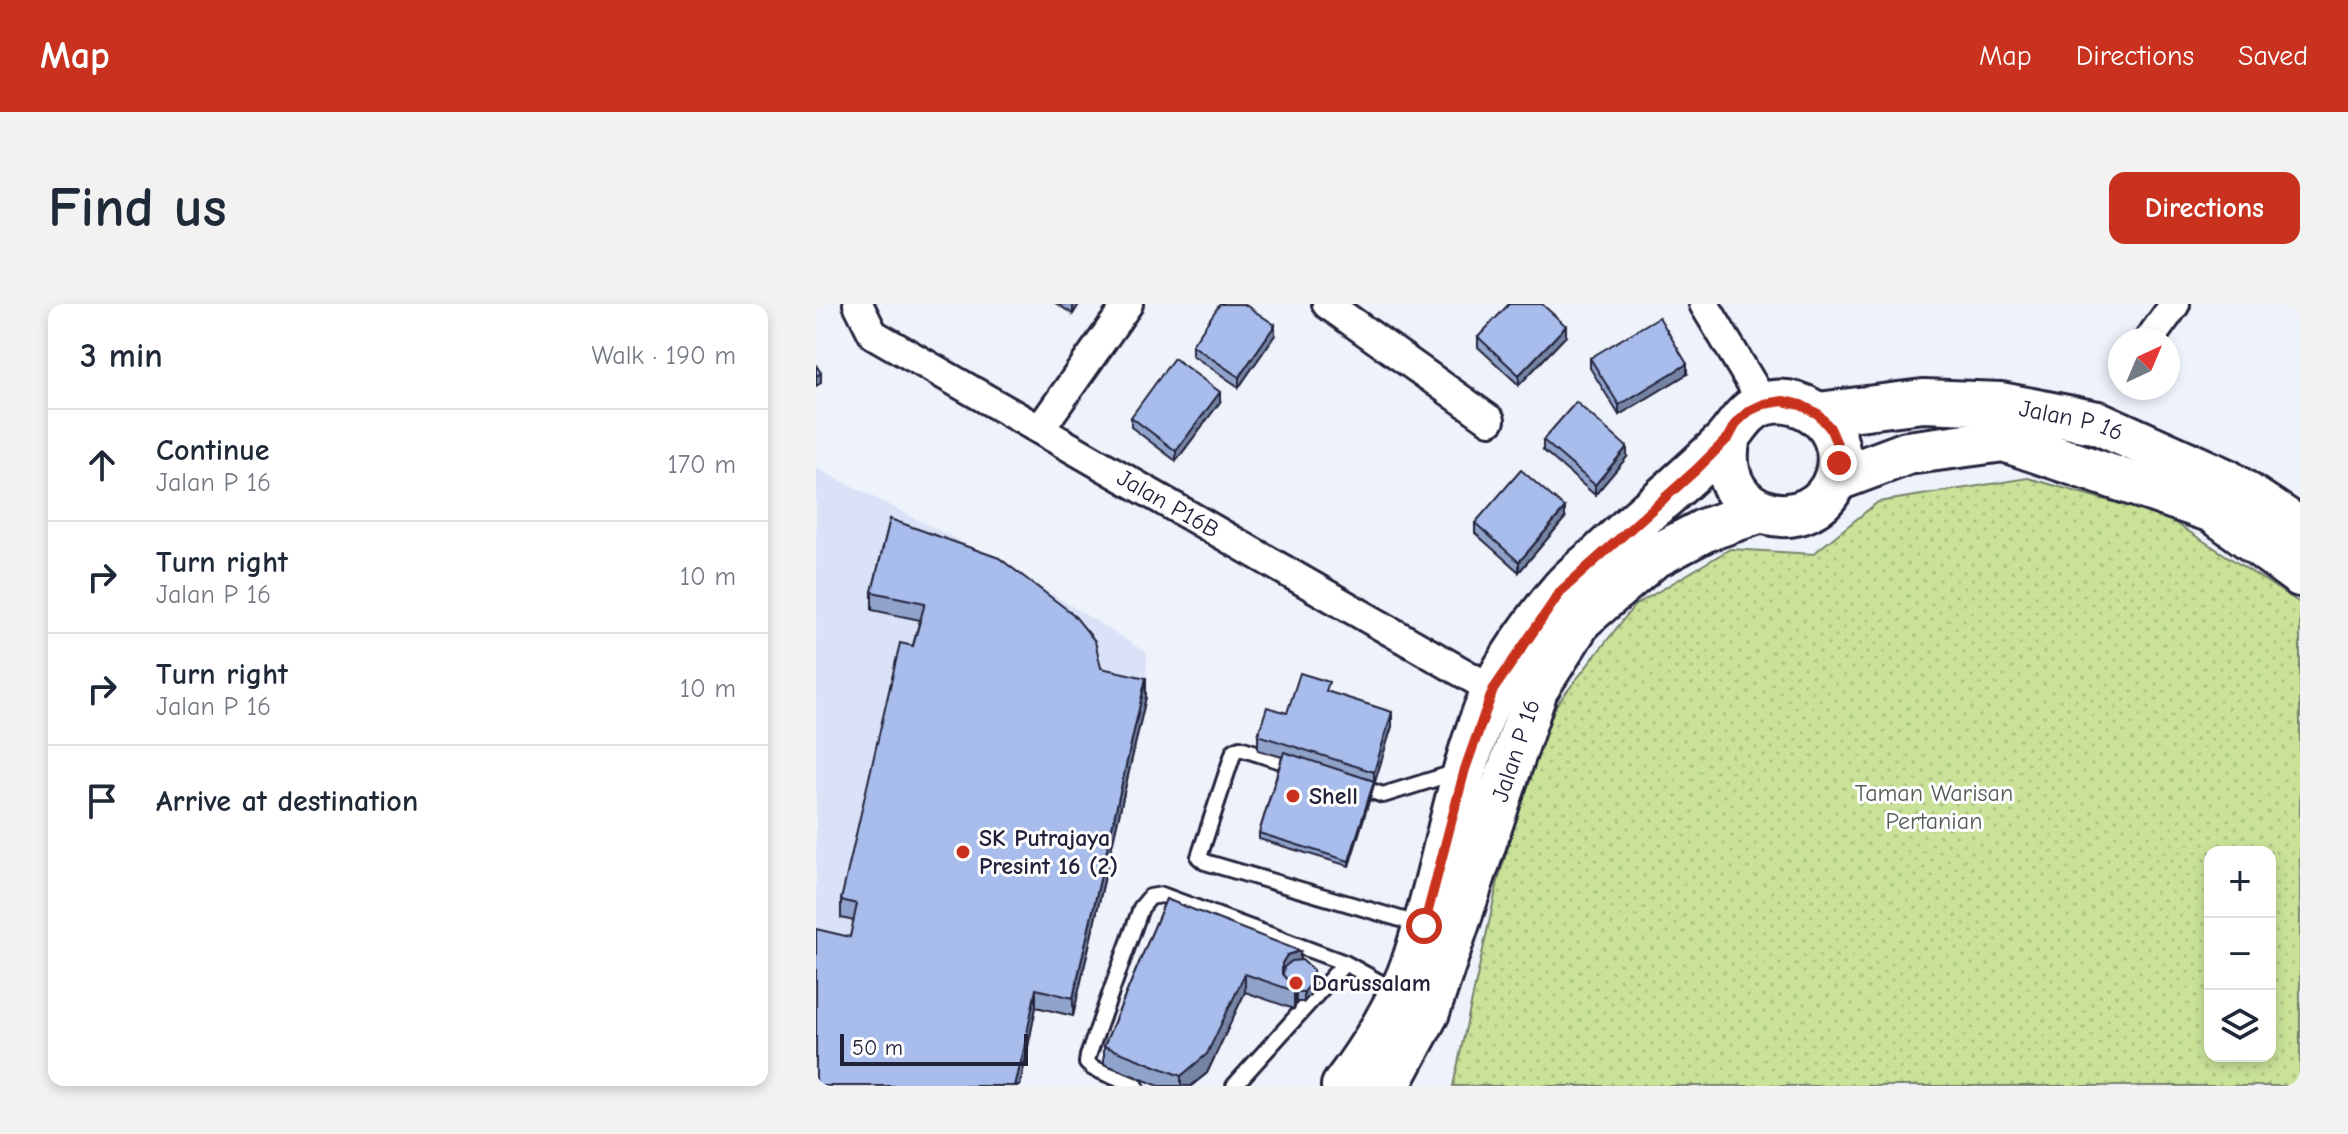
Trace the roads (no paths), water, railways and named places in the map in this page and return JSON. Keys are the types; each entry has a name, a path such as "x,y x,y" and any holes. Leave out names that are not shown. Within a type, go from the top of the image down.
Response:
{"street":[{"name":"Jalan P16B","path":"858,304 873,334 1493,690"},
{"path":"1040,429 1128,304"},
{"path":"1327,304 1490,420"},
{"path":"1704,304 1764,404"},
{"path":"2158,328 2175,304"},
{"name":"Jalan P 16","path":"1343,1086 1362,1061 1413,962 1465,769 1493,690 1561,591 1697,469 1729,437 1737,422 1749,411 1764,404 1783,401 1801,405 1818,414 1923,401 2001,404 2098,423 2227,481 2300,529"},
{"path":"1818,414 1830,428 1837,444 1839,463 1835,480"},
{"path":"1729,437 1725,454 1727,472 1734,488 1746,502 1761,511"},
{"name":"Jalan P 16","path":"1388,1086 1428,1012 1536,690 1581,619 1652,558 1705,530 1761,511 1778,516 1804,511 1825,496 1835,480 1907,453 2004,440 2213,511 2300,575"}],"lane":[{"path":"1311,771 1240,748 1234,751 1199,857 1205,862 1424,926"},
{"path":"1340,781 1383,795 1465,769"},
{"path":"1136,1086 1087,1063 1141,908 1150,897 1162,895 1345,963 1399,993"},
{"path":"1234,1086 1345,963"}],"place":[{"name":"Shell","path":"1293,796"},
{"name":"SK Putrajaya Presint 16 (2)","path":"963,852"},
{"name":"Darussalam","path":"1296,983"}],"park label":[{"name":"Taman Warisan Pertanian","path":"1934,807"}]}
